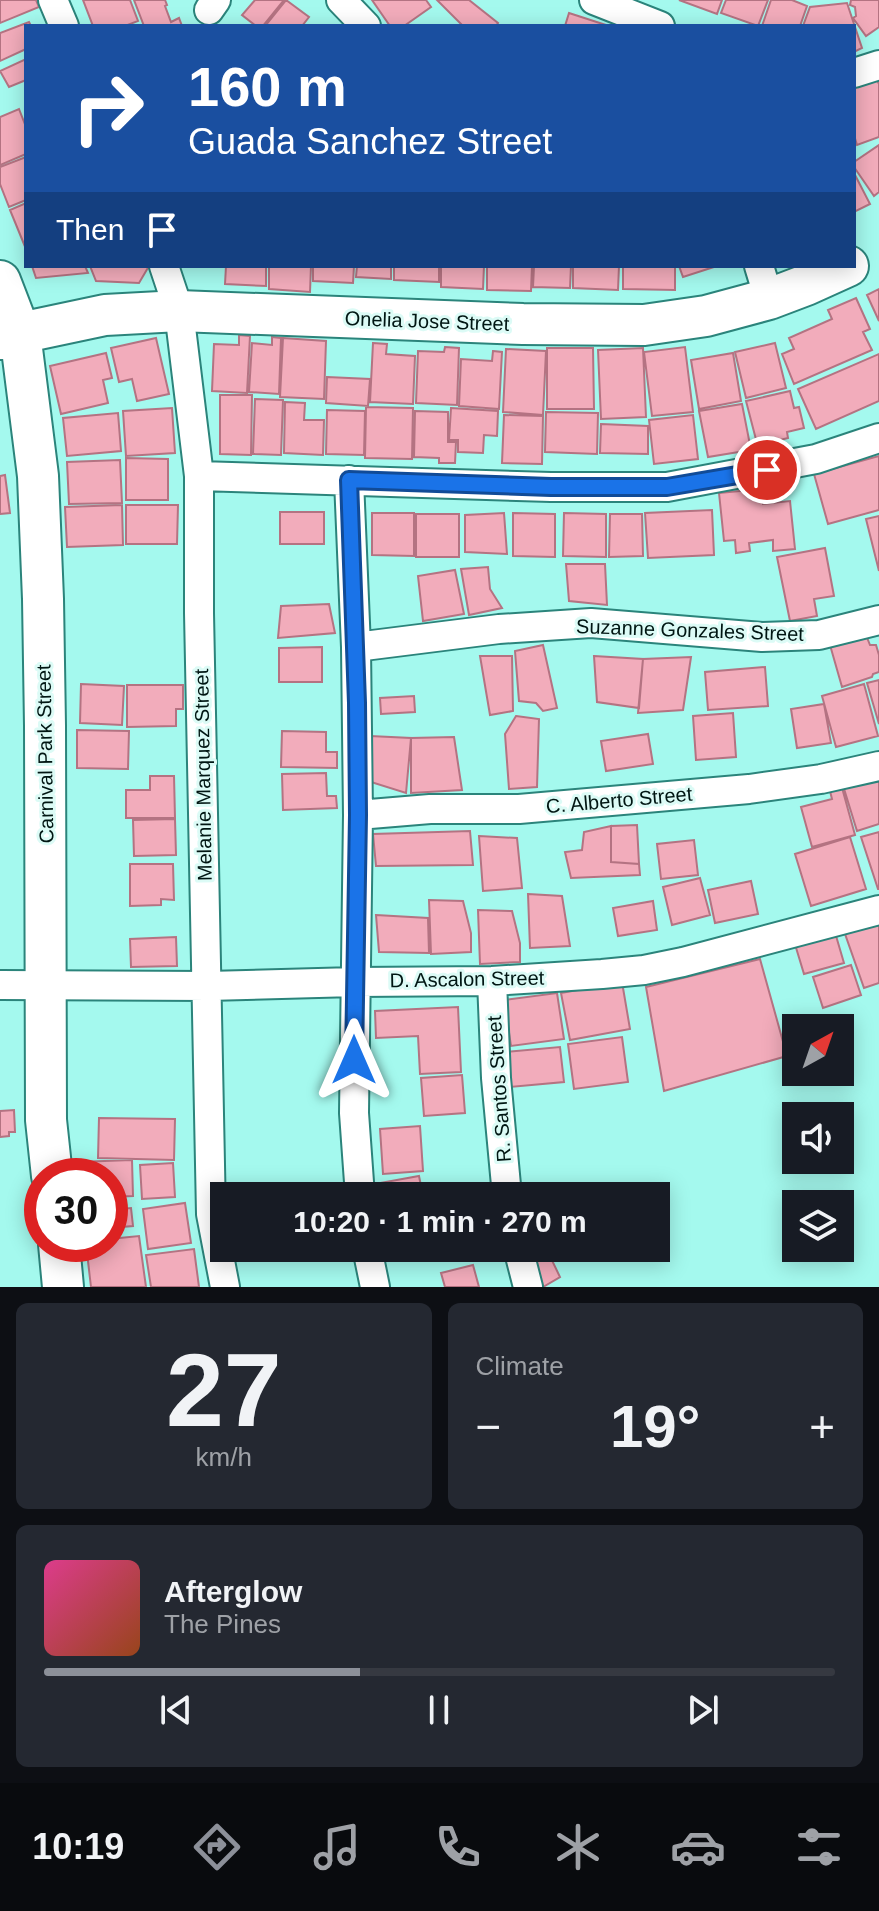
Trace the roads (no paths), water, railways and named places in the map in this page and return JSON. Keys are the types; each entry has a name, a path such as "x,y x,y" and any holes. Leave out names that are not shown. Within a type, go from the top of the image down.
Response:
{"street":[{"path":"53,0 63,24"},
{"path":"341,0 364,24"},
{"path":"594,0 655,24"},
{"path":"856,72 879,65"},
{"path":"856,262 879,251"},
{"name":"Melanie Marquez Street","path":"165,268 179,311 199,476 211,1214 225,1287"},
{"name":"Onelia Jose Street","path":"10,336 105,315 179,311 523,324 644,325 706,316 764,282 806,285 844,268"},
{"name":"Carnival Park Street","path":"0,281 38,476 45,726 46,1120 50,1158"},
{"path":"199,476 551,487 667,487 816,459 879,438"},
{"path":"349,480 356,647 358,815 354,1113 359,1182"},
{"name":"Suzanne Gonzales Street","path":"356,647 499,629 591,623 762,637 819,635 879,620"},
{"name":"C. Alberto Street","path":"358,815 430,809 519,809 749,789 821,779 879,766"},
{"name":"D. Ascalon Street","path":"0,985 208,986 492,981 644,970 879,910"},
{"name":"R. Santos Street","path":"492,981 496,1078 506,1182"},
{"path":"61,1262 63,1287"},
{"path":"370,1262 375,1287"},
{"path":"522,1262 528,1287"}]}
